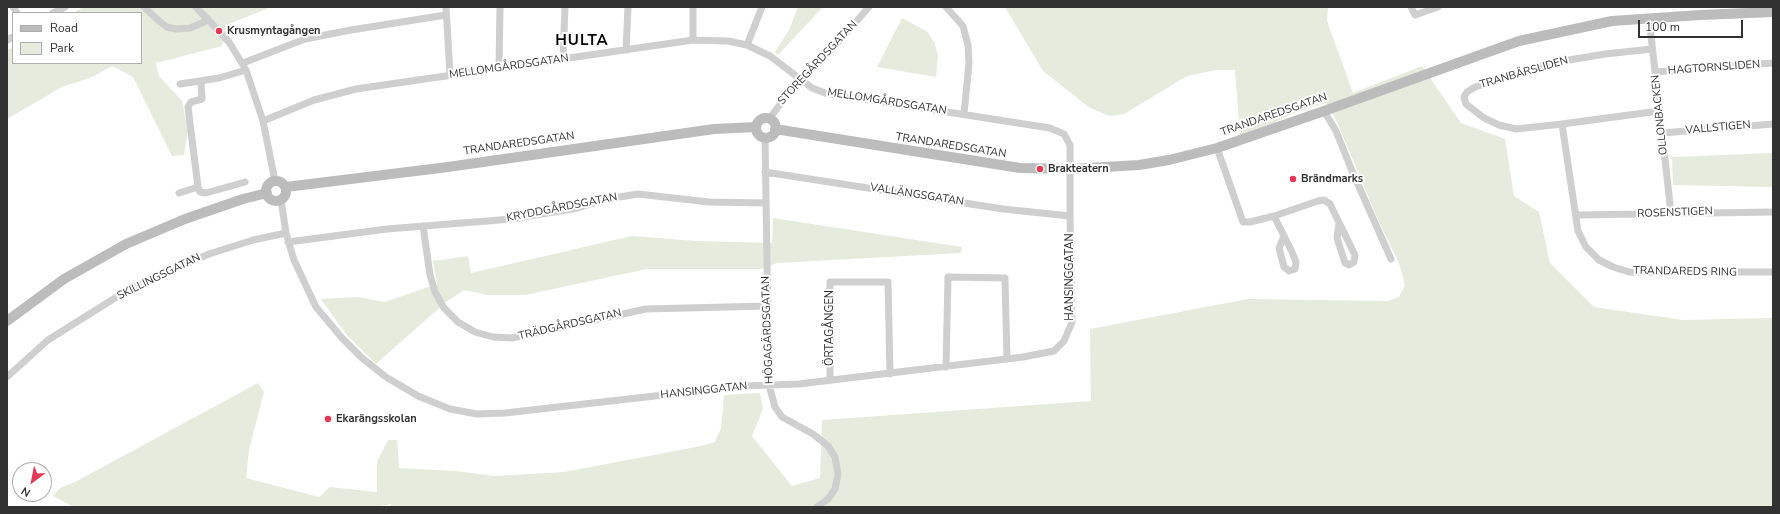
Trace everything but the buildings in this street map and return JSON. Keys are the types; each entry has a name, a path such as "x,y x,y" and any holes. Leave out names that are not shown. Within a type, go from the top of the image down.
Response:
{"street":[{"path":"55,12 65,7"},
{"path":"144,7 158,21 176,30 190,28 208,19"},
{"path":"196,7 229,42 245,67 263,121 275,181"},
{"path":"446,7 450,75"},
{"path":"499,68 500,7"},
{"path":"564,59 565,7"},
{"path":"626,50 628,7"},
{"path":"693,7 693,40"},
{"path":"747,45 762,7"},
{"name":"STOREGÅRDSGATAN","path":"768,118 869,7"},
{"path":"946,7 963,26 968,45 969,63 964,114"},
{"path":"1412,7 1414,16 1438,7"},
{"name":"TRANDAREDSGATAN","path":"775,129 1020,168 1071,169 1139,165 1169,160 1217,148 1518,41 1605,23 1700,11 1773,12"},
{"path":"180,84 200,81 245,67 305,39 446,15"},
{"name":"OLLONBACKEN","path":"1649,18 1671,213"},
{"name":"MELLOMGÅRDSGATAN","path":"263,121 314,100 356,89 693,40 728,41 747,45 770,56 812,88 825,92 964,114 1058,131 1064,134 1070,145 1071,169"},
{"name":"TRANBÄRSLIDEN","path":"1652,49 1605,54 1563,61 1524,71 1475,87 1465,94 1466,104 1473,111 1498,125 1522,129 1659,110"},
{"name":"HAGTORNSLIDEN","path":"1655,72 1773,63"},
{"path":"200,81 202,99 191,102 188,107 200,192 206,193 245,182"},
{"path":"1324,111 1336,131 1352,172 1392,259"},
{"path":"768,118 774,123 775,129 772,135 765,137 758,134 756,127 760,120 768,118"},
{"name":"TRANDAREDS RING","path":"1562,124 1577,215 1578,232 1586,247 1600,260 1613,267 1629,272 1773,272"},
{"name":"VALLSTIGEN","path":"1662,133 1773,124"},
{"name":"TRANDAREDSGATAN","path":"286,187 426,170 714,129 756,127"},
{"name":"HÖGAGÄRDSGATAN","path":"765,137 769,385 775,407 782,417 813,434 828,446 835,457 838,474 835,489 828,499 817,507"},
{"path":"1217,148 1243,222 1250,222 1274,216 1324,200 1330,204 1355,255 1354,262 1349,266 1345,263 1337,238 1339,223"},
{"name":"HANSINGGATAN","path":"281,200 288,242 294,260 316,307 342,338 362,358 386,376 418,396 450,409 478,414 505,413 735,387 890,374 1007,359 1054,351 1067,335 1072,322 1070,216 1071,169"},
{"name":"VALLÄNGSGATAN","path":"765,172 1003,209 1070,216"},
{"path":"275,181 282,182 286,187 286,195 281,200 272,200 266,193 268,185 275,181"},
{"path":"179,193 198,186"},
{"path":"7,321 64,279 126,244 164,226 191,216 266,193"},
{"name":"KRYDDGÅRDSGATAN","path":"288,242 387,229 512,219 578,208 607,199 638,194 710,202 765,204"},
{"name":"ROSENSTIGEN","path":"1577,215 1773,212"},
{"path":"1274,216 1284,236"},
{"name":"TRÄDGÅRDSGATAN","path":"423,226 430,275 435,292 444,308 458,322 475,332 493,337 512,338 646,308 767,306"},
{"name":"SKILLINGSGATAN","path":"7,377 48,340 131,288 209,254 253,240 286,233"},
{"path":"946,367 948,277 1005,278 1007,359"},
{"name":"ÖRTAGÅNGEN","path":"830,380 830,282 888,282 890,374"}],"green space":[{"path":"83,7 271,7 229,24 222,46 156,63 159,76 182,101 188,130 184,155 172,156 133,77 112,66 92,77 62,87 7,119 7,50 12,48 12,64 142,64 142,12 75,12"},
{"path":"798,7 823,7 778,55 775,52 789,30"},
{"path":"1005,7 1328,7 1327,21 1353,93 1422,66 1461,123 1505,139 1514,196 1539,212 1550,263 1594,307 1683,320 1773,318 1773,507 391,507 391,504 376,507 74,507 53,496 60,488 75,482 258,383 264,392 249,450 246,478 319,497 330,487 377,492 377,462 388,440 397,440 399,468 455,471 494,476 564,472 715,442 721,428 724,395 760,393 763,409 752,436 792,486 820,478 822,420 1091,401 1090,329 1248,299 1388,301 1399,297 1405,285 1399,263 1379,222 1337,122 1326,103 1292,114 1267,126 1240,135 1235,70 1216,70 1187,76 1124,114 1110,116 1090,108 1043,71"},
{"path":"902,18 928,32 934,42 938,55 936,77 877,67"},
{"path":"1773,153 1773,187 1673,185 1672,157"},
{"path":"773,218 962,247 961,253 777,263 761,269 647,269 525,295 488,295 464,290 446,302 376,364 346,334 321,299 358,297 385,302 437,284 433,261 468,256 471,273 632,236 696,241 772,243"}],"place":[{"name":"Krusmyntagången","path":"219,31"},
{"name":"Brakteatern","path":"1040,169"},
{"name":"Brändmarks","path":"1293,179"},
{"name":"Ekarängsskolan","path":"328,419"}],"district":[{"name":"HULTA","path":"582,41"}]}
